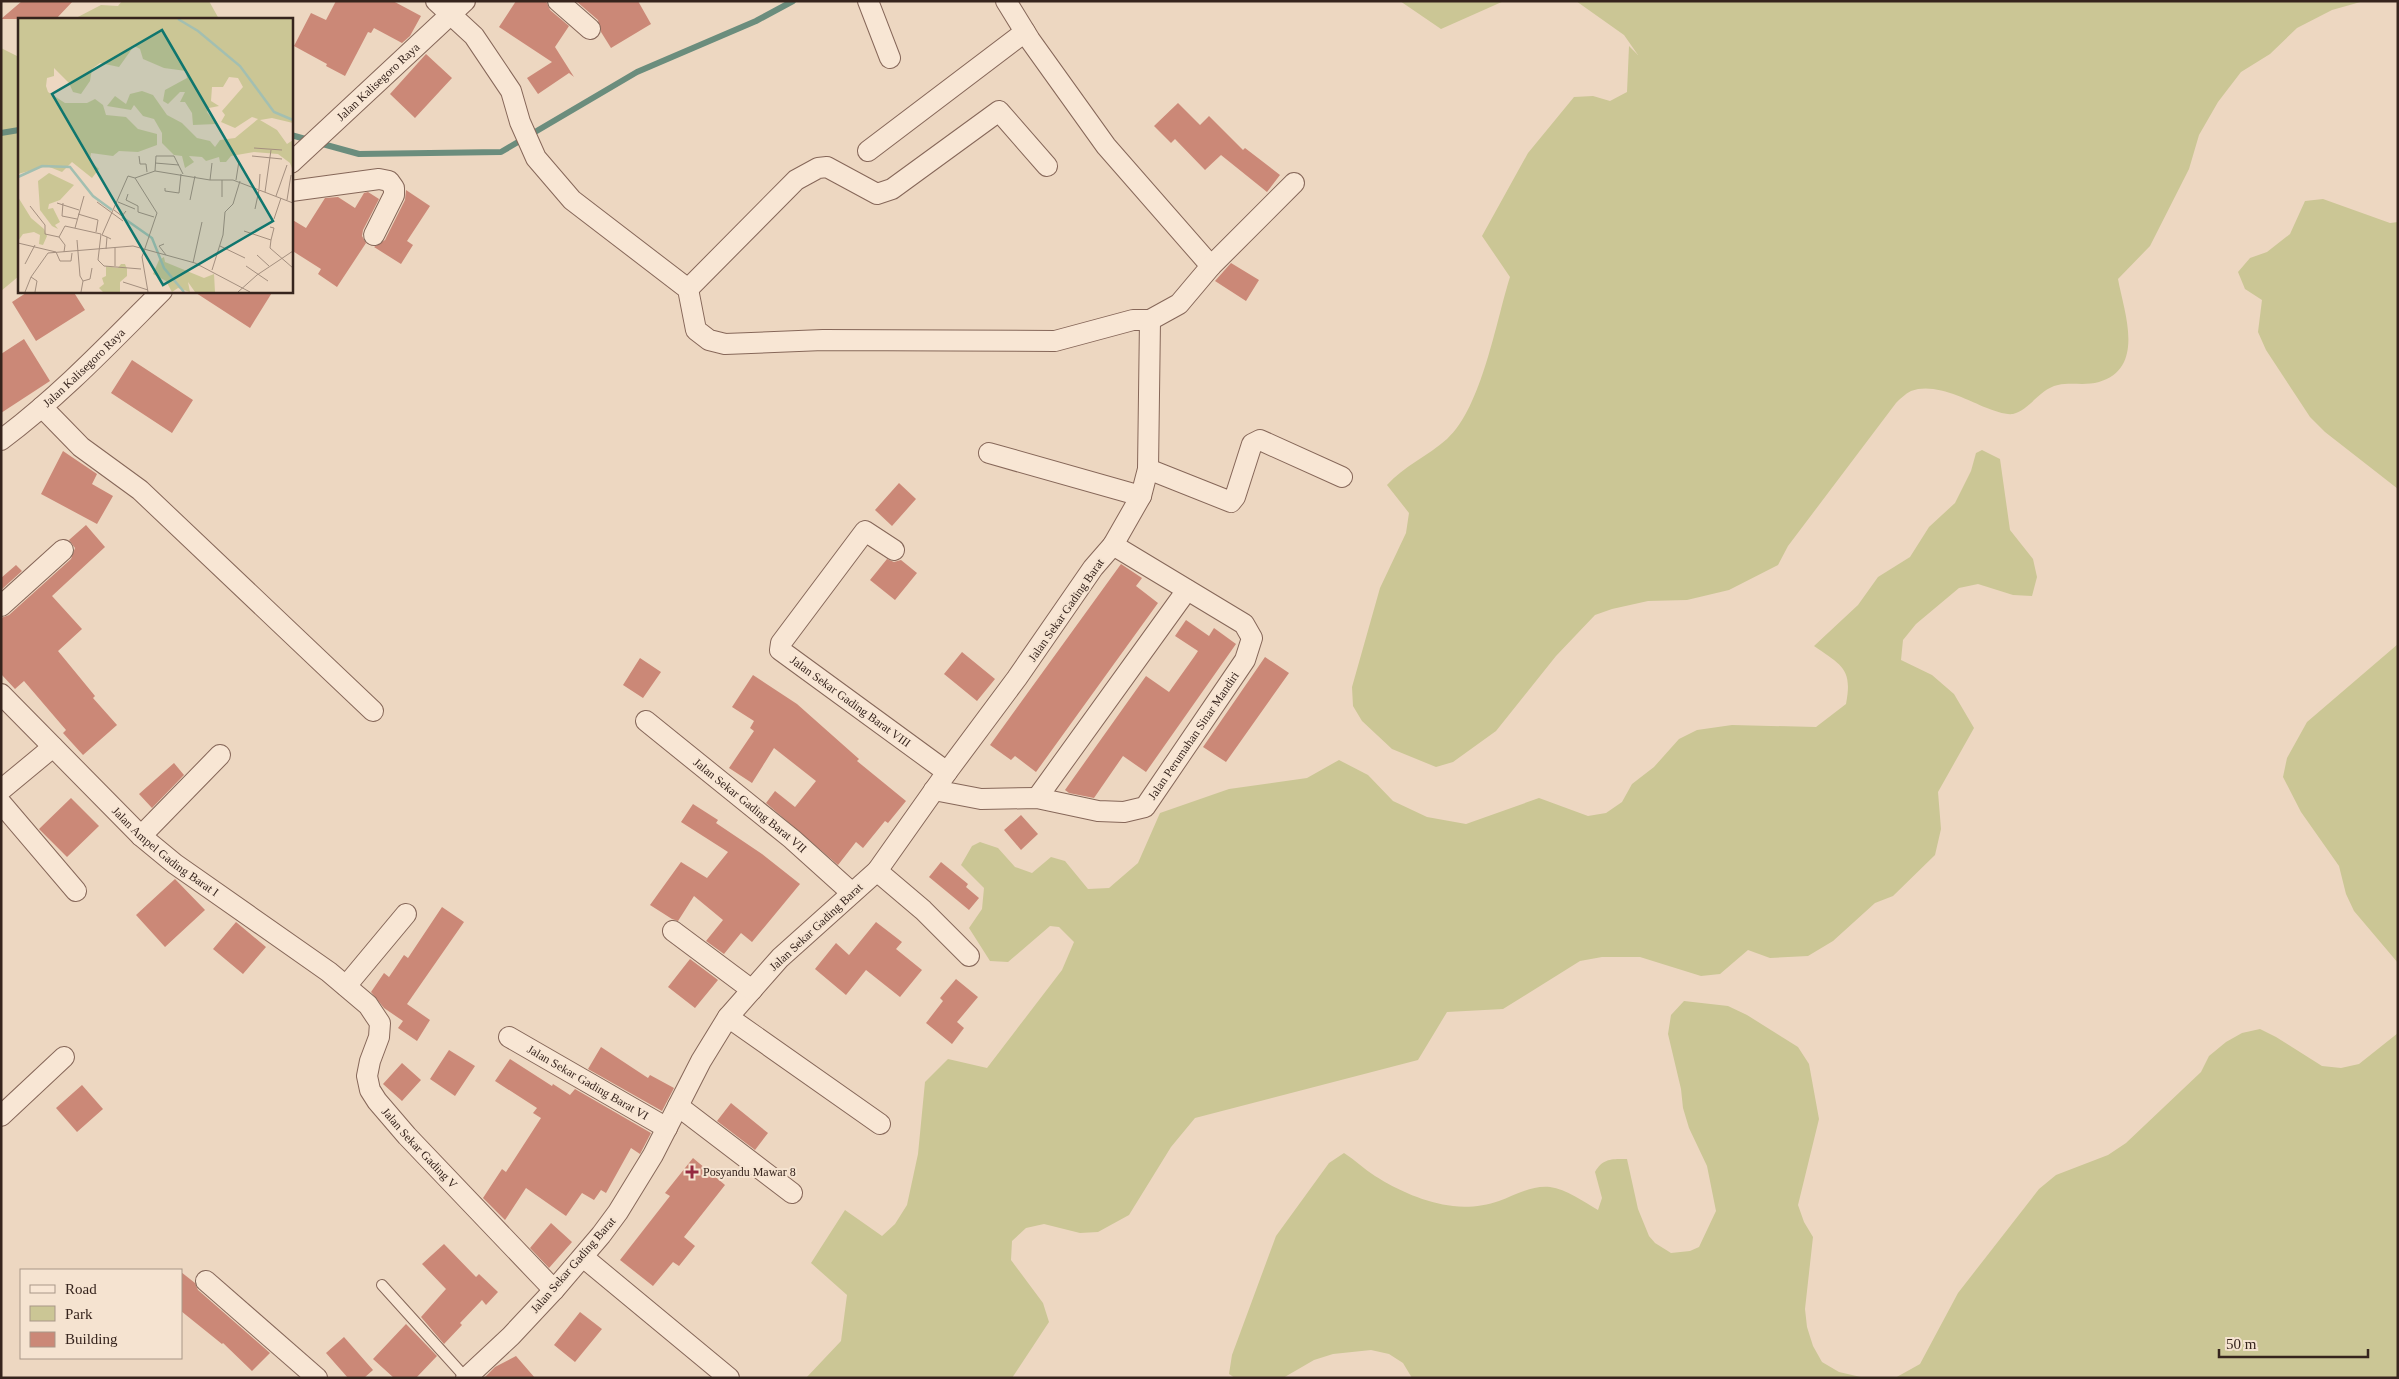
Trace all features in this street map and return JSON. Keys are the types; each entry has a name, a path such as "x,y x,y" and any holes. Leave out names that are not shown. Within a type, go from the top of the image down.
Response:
{"street":[{"path":"436,1 458,8 474,36 512,91 520,122 536,158 572,200 688,289 696,330 709,340 725,344 823,340 1055,341 1133,320 1150,320 1179,304 1211,266 1294,183"},
{"path":"558,1 590,29"},
{"path":"868,1 890,58"},
{"path":"1006,1 1025,32 1106,146 1211,266"},
{"name":"Jalan Kalisegoro Raya","path":"293,161 458,8"},
{"path":"868,151 1025,32"},
{"path":"688,289 796,180 818,168 827,168 877,194 892,190 999,111 1047,166"},
{"path":"292,191 379,179 389,181 394,188 394,194 374,236"},
{"name":"Jalan Kalisegoro Raya","path":"1,440 42,407 161,292"},
{"name":"Jalan Sekar Gading Barat","path":"466,1378 511,1336 554,1290 618,1212 667,1128 709,1047 728,1017 780,958 877,871 1017,678 1093,568 1113,545 1141,496 1148,469 1150,320"},
{"path":"42,407 81,447 140,490 373,711"},
{"path":"1148,469 1231,502 1235,497 1252,444 1260,440 1342,476"},
{"path":"988,453 1141,496"},
{"name":"Jalan Sekar Gading Barat VIII","path":"894,550 865,531 781,643 780,650 947,772"},
{"name":"Jalan Perumahan Sinar Mandiri","path":"934,790 981,799 1037,798 1098,811 1130,812 1144,807 1245,660 1252,638 1244,624 1113,545"},
{"path":"1,606 63,550"},
{"path":"1037,798 1187,590"},
{"name":"Jalan Ampel Gading Barat I","path":"1,694 141,836 175,864 208,885 346,986"},
{"name":"Jalan Sekar Gading Barat VII","path":"646,721 792,839 852,893"},
{"path":"1,790 53,747"},
{"path":"141,836 220,755"},
{"path":"1,803 76,891"},
{"path":"877,871 923,910 969,956"},
{"path":"346,986 406,914"},
{"path":"674,931 752,990"},
{"name":"Jalan Sekar Gading V","path":"346,986 368,1005 380,1023 379,1037 370,1061 367,1076 370,1090 377,1101 407,1136 554,1290"},
{"path":"728,1017 880,1124"},
{"name":"Jalan Sekar Gading Barat VI","path":"509,1037 667,1128"},
{"path":"1,1116 64,1057"},
{"path":"678,1106 792,1193"},
{"path":"583,1257 729,1378"},
{"path":"206,1281 316,1378"}],"lane":[{"path":"382,1285 466,1378"}],"green space":[{"path":"122,1 209,1 218,18 76,18 101,5 118,6"},
{"path":"1400,1 1504,1 1441,29"},
{"path":"1576,1 2364,1 2332,10 2297,28 2270,54 2241,72 2218,102 2199,135 2189,169 2150,246 2118,279 2127,322 2128,338 2127,352 2123,365 2114,375 2094,383 2063,384 2051,387 2025,408 2013,414 1996,411 1939,390 1920,389 1909,392 1896,403 1788,546 1778,565 1729,590 1687,600 1648,601 1595,615 1556,656 1496,731 1453,762 1436,767 1392,749 1362,721 1353,706 1352,687 1380,588 1406,533 1409,513 1387,485 1401,472 1447,439 1459,425 1479,385 1510,277 1482,236 1528,153 1574,97 1593,96 1610,101 1627,92 1629,46 1638,55 1624,35"},
{"path":"1,48 18,56 18,277 1,291"},
{"path":"2323,199 2390,223 2398,222 2398,489 2325,432 2310,417 2266,350 2258,332 2262,300 2245,289 2238,272 2250,258 2267,252 2290,234 2305,201"},
{"path":"1982,450 2000,459 2010,530 2033,559 2037,577 2032,596 2013,595 1978,584 1959,588 1916,624 1903,640 1901,660 1932,675 1954,694 1974,728 1938,792 1941,829 1935,855 1893,896 1875,903 1833,941 1808,956 1770,958 1748,950 1720,974 1701,976 1640,957 1602,957 1580,961 1503,1009 1447,1012 1418,1060 1195,1118 1171,1147 1129,1215 1098,1232 1080,1233 1044,1224 1026,1228 1012,1241 1011,1260 1043,1303 1049,1322 1012,1378 806,1378 841,1341 847,1295 811,1263 845,1210 882,1236 895,1224 907,1205 918,1154 925,1082 948,1059 987,1068 1062,970 1074,942 1059,927 1050,926 1008,962 990,961 969,928 982,909 984,888 961,865 972,846 980,842 998,848 1015,867 1032,873 1051,857 1065,861 1088,889 1109,888 1138,863 1160,813 1229,789 1307,778 1339,760 1368,775 1393,801 1427,817 1466,824 1539,798 1588,816 1606,813 1622,802 1632,784 1654,767 1679,739 1697,730 1732,725 1816,727 1846,704 1848,682 1843,669 1838,663 1814,646 1858,605 1878,577 1910,557 1929,527 1955,503 1971,471 1976,453"},
{"path":"2398,644 2398,963 2354,911 2346,894 2339,866 2301,812 2283,777 2287,758 2307,722"},
{"path":"1684,1001 1728,1006 1747,1015 1798,1047 1809,1064 1819,1119 1798,1205 1804,1222 1813,1237 1805,1309 1807,1327 1813,1346 1822,1362 1839,1372 1865,1378 1412,1378 1403,1363 1389,1354 1371,1350 1333,1354 1314,1360 1283,1378 1235,1378 1229,1374 1232,1355 1276,1236 1329,1163 1344,1153 1371,1173 1393,1186 1422,1199 1443,1204 1464,1207 1482,1205 1499,1201 1530,1189 1550,1187 1569,1193 1598,1210 1602,1198 1595,1172 1601,1164 1612,1159 1627,1159 1638,1209 1649,1236 1655,1243 1671,1253 1690,1251 1699,1247 1716,1211 1707,1166 1689,1128 1683,1108 1681,1089 1668,1034 1671,1015"},
{"path":"2260,1029 2322,1066 2341,1068 2359,1064 2398,1033 2398,1378 1895,1378 1920,1364 1958,1293 2039,1189 2056,1175 2108,1155 2126,1143 2201,1072 2209,1056 2226,1042 2242,1033"}],"building":[{"path":"22,1 73,1 57,18 1,19"},
{"path":"336,1 393,1 421,16 410,36 402,43 374,28 371,33 368,32 345,76 294,46 311,13 326,20"},
{"path":"516,1 546,1 550,10 569,26 555,47 574,77 569,73 538,94 527,78 552,62 499,27"},
{"path":"576,1 638,1 651,24 611,48 601,32 598,20"},
{"path":"426,54 452,78 415,118 390,94"},
{"path":"1178,103 1200,125 1209,116 1243,150 1245,148 1280,175 1267,192 1221,155 1205,170 1175,139 1171,143 1154,126"},
{"path":"406,190 430,206 407,241 413,245 401,264 374,247 385,240 405,200"},
{"path":"368,192 379,199 363,230 362,236 366,243 337,287 318,274 321,269 292,251 292,220 306,228 325,198 338,197 355,208 364,193"},
{"path":"1231,263 1259,280 1246,301 1215,281"},
{"path":"27,292 74,292 85,310 36,341 12,302"},
{"path":"195,292 272,292 250,328"},
{"path":"24,339 50,381 1,413 1,354"},
{"path":"132,360 193,400 172,433 111,393"},
{"path":"63,451 97,474 92,484 113,496 97,524 41,494"},
{"path":"899,483 916,499 892,526 875,510"},
{"path":"86,525 105,547 52,596 82,629 58,651 95,696 93,698 117,725 83,755 63,733 66,730 24,681 15,689 1,674 1,618 9,615 71,559 75,548 69,540"},
{"path":"887,559 894,562 901,560 917,573 895,600 870,580"},
{"path":"1121,564 1142,578 1136,586 1158,603 1036,772 1015,756 1011,760 990,745"},
{"path":"16,565 22,571 1,590 1,578"},
{"path":"1186,620 1209,636 1214,628 1236,644 1146,772 1123,756 1094,798 1069,793 1065,790 1146,676 1169,692 1194,657 1198,651 1175,636"},
{"path":"962,652 995,679 977,701 944,674"},
{"path":"1265,657 1289,673 1226,762 1203,747"},
{"path":"640,658 661,672 643,698 623,685"},
{"path":"753,675 797,704 859,759 857,761 906,801 888,823 885,821 863,848 856,842 838,865 766,803 775,791 795,807 816,781 774,748 752,783 729,768 754,731 750,728 754,721 732,707"},
{"path":"174,763 184,775 152,808 139,794"},
{"path":"71,798 99,826 67,857 39,829"},
{"path":"693,804 718,820 716,823 762,854 800,884 752,942 741,933 724,954 706,941 723,920 694,896 678,921 650,905 681,862 707,878 728,852 681,822"},
{"path":"1021,815 1038,834 1021,850 1004,830"},
{"path":"941,862 968,884 966,887 979,898 969,910 929,877"},
{"path":"175,879 205,910 165,947 136,915"},
{"path":"442,907 464,922 407,1004 430,1020 417,1041 398,1028 403,1021 384,1008 371,992 384,973 389,977 404,955 408,958"},
{"path":"236,922 266,947 243,974 213,949"},
{"path":"876,922 902,942 896,949 922,970 900,997 866,970 846,995 815,969 836,943 849,955"},
{"path":"690,959 718,980 695,1008 668,987"},
{"path":"956,979 978,997 957,1022 964,1028 952,1044 926,1023 943,1001 940,998"},
{"path":"601,1047 648,1078 650,1075 674,1088 662,1111 588,1069"},
{"path":"449,1050 475,1066 455,1096 430,1079"},
{"path":"510,1059 552,1086 553,1084 570,1095 575,1089 651,1133 640,1154 631,1148 606,1193 601,1190 594,1200 582,1193 566,1216 526,1188 505,1220 483,1198 502,1169 506,1172 541,1118 533,1113 537,1108 495,1081"},
{"path":"402,1063 421,1080 402,1101 383,1084"},
{"path":"82,1085 103,1109 77,1132 56,1108"},
{"path":"731,1103 768,1133 755,1150 717,1121"},
{"path":"693,1158 725,1185 684,1237 695,1246 679,1266 673,1262 653,1286 620,1260 670,1196 665,1193"},
{"path":"551,1223 572,1242 549,1268 530,1248"},
{"path":"444,1244 476,1277 479,1274 498,1292 486,1305 482,1300 460,1323 462,1325 444,1344 421,1317 446,1289 422,1264"},
{"path":"182,1273 195,1283 198,1290 270,1353 252,1371 182,1312"},
{"path":"580,1312 602,1329 575,1362 554,1345"},
{"path":"406,1324 437,1356 416,1378 394,1378 373,1359"},
{"path":"344,1337 373,1370 364,1378 348,1378 326,1353"},
{"path":"516,1356 535,1378 484,1378 495,1367"}],"waterway":[{"path":"319,143 359,154 501,152 637,72 756,21 793,1"},
{"path":"1,133 18,130"},
{"path":"292,135 309,140"}],"place":[{"name":"Posyandu Mawar 8","path":"692,1172"}]}
